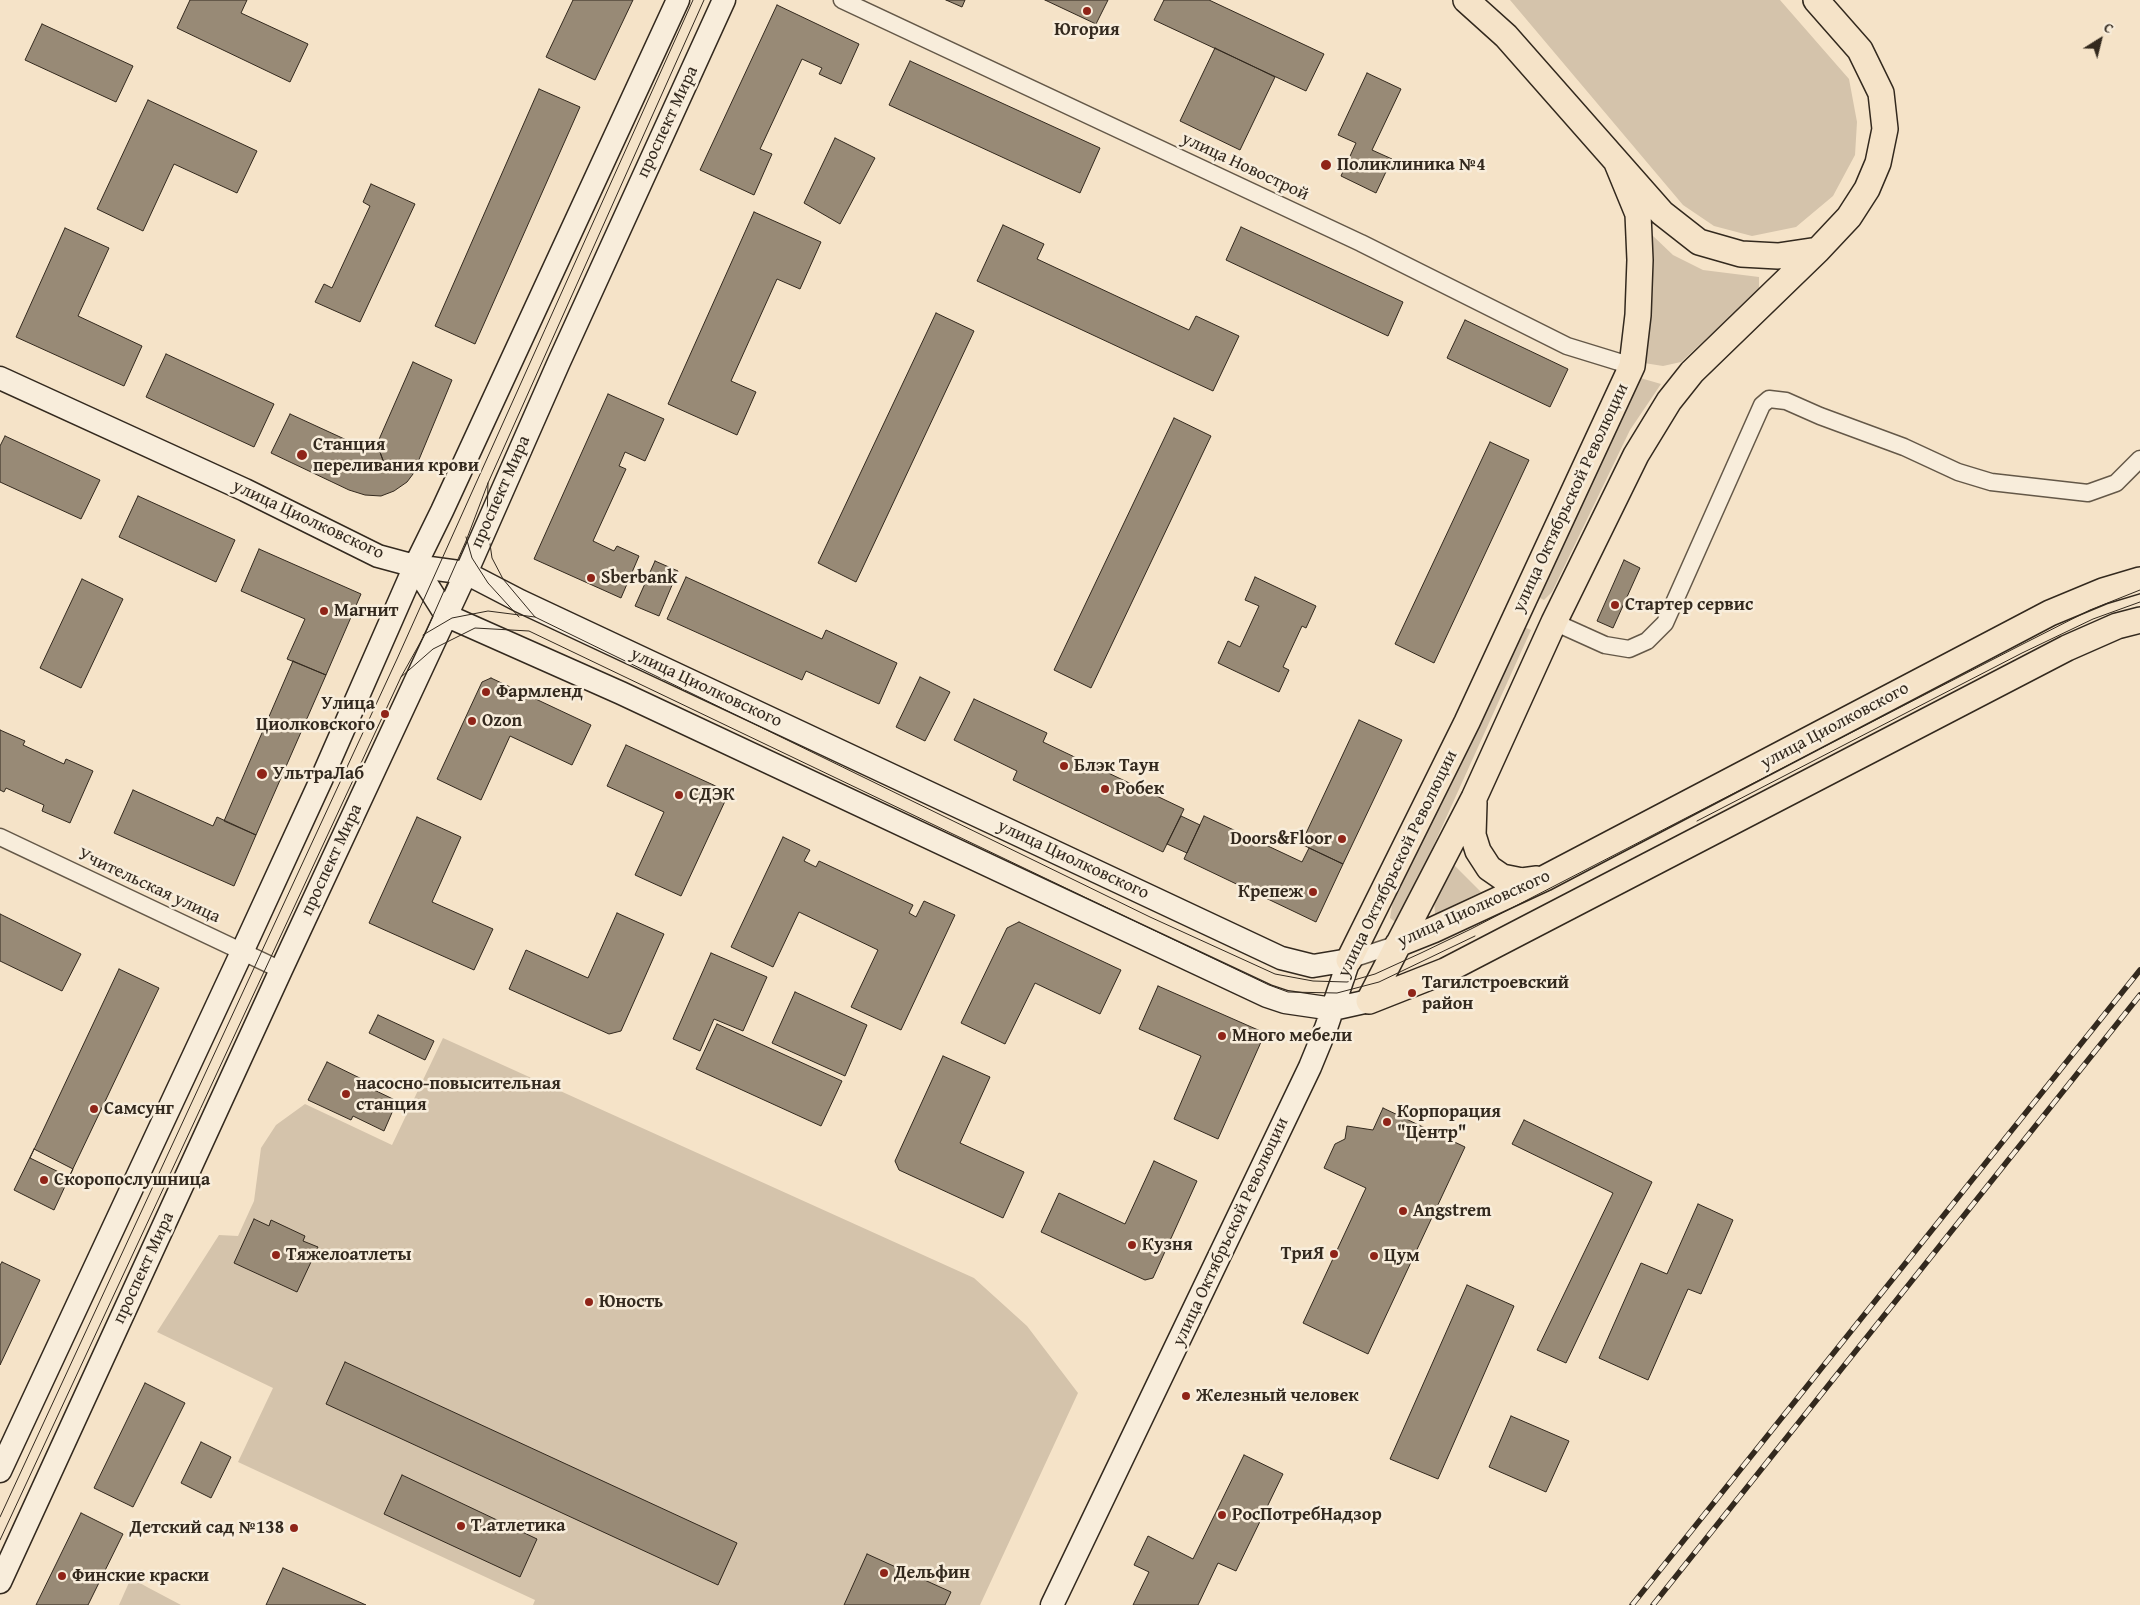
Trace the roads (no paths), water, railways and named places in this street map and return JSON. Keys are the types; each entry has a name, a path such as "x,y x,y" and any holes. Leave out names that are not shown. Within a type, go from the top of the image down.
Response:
{"main road":[{"path":"0,1471 242,952 326,769 415,566 678,0"},
{"name":"проспект Мира","path":"0,1582 280,970 466,573 559,362 724,0"},
{"path":"1466,0 1506,36 1662,212 1699,242 1741,254 1778,256 1818,250"},
{"path":"1488,0 1506,36"},
{"name":"улица Октябрьской Революции","path":"1369,1001 1474,798 1554,622 1636,455 1669,401 1692,372 1818,250 1849,217 1867,189 1878,163 1885,129 1881,93 1860,50 1816,0"},
{"name":"улица Октябрьской Революции","path":"1052,1605 1301,1084 1332,1009 1349,960 1467,722 1632,366 1638,315 1640,260 1638,214 1617,163"},
{"name":"улица Циолковского","path":"0,378 245,490 378,556 415,566 466,573 529,605 1281,958 1313,966 1349,960"},
{"path":"415,566 446,615"},
{"name":"улица Циолковского","path":"1398,944 1545,878 2050,613 2103,591 2140,580"},
{"path":"1520,609 1554,622"},
{"name":"улица Циолковского","path":"446,615 521,648 1266,996 1284,1002 1332,1009 1369,1001 1445,972 2067,648 2117,626 2140,620"},
{"path":"1474,798 1473,835 1478,851 1489,868 1502,877 1522,881 1545,878"}],"street":[{"name":"улица Новострой","path":"842,0 1361,243 1567,346 1632,366"},
{"path":"1554,622 1604,645 1629,649 1647,641 1665,623 1762,405 1769,399 1786,400 1820,416 1904,447 1958,472 1991,482 2088,493 2116,483 2140,459"},
{"name":"Учительская улица","path":"0,837 280,970"},
{"name":"улица Циолковского","path":"1349,960 1398,944"}],"tram line":[{"path":"0,1517 397,659 693,0"},
{"path":"0,1540 401,677 425,634 466,541 488,483 704,0"},
{"path":"488,483 487,523 492,558 503,579 535,617 1150,917 1275,974 1313,981 1347,982 1375,974 1421,953 2090,610 2140,590"},
{"path":"466,537 472,558 488,583 519,617"},
{"path":"1697,821 2022,653 2093,619 2140,602"},
{"path":"423,635 452,618 488,611 535,617"},
{"path":"401,677 433,649 475,628 529,631 1269,985 1288,992 1337,993 1379,982 1475,936"}],"railway":[{"path":"1632,1605 2140,970"},
{"path":"1653,1605 2140,995"}],"place":[{"name":"Югория","path":"1087,11"},
{"name":"Поликлиника №4","path":"1326,165"},
{"name":"Станция переливания крови","path":"302,455"},
{"name":"Sberbank","path":"591,578"},
{"name":"Стартер сервис","path":"1615,605"},
{"name":"Магнит","path":"324,611"},
{"name":"Фармленд","path":"486,692"},
{"name":"Улица Циолковского","path":"385,714"},
{"name":"Ozon","path":"472,721"},
{"name":"Блэк Таун","path":"1064,766"},
{"name":"УльтраЛаб","path":"262,774"},
{"name":"Робек","path":"1105,789"},
{"name":"СДЭК","path":"679,795"},
{"name":"Doors&Floor","path":"1342,839"},
{"name":"Крепеж","path":"1313,892"},
{"name":"Тагилстроевский район","path":"1412,993"},
{"name":"Много мебели","path":"1222,1036"},
{"name":"насосно-повысительная станция","path":"346,1094"},
{"name":"Самсунг","path":"94,1109"},
{"name":"Корпорация \"Центр\"","path":"1387,1122"},
{"name":"Скоропослушница","path":"44,1180"},
{"name":"Angstrem","path":"1403,1211"},
{"name":"Кузня","path":"1132,1245"},
{"name":"ТриЯ","path":"1334,1254"},
{"name":"Тяжелоатлеты","path":"276,1255"},
{"name":"Цум","path":"1374,1256"},
{"name":"Юность","path":"589,1302"},
{"name":"Железный человек","path":"1186,1396"},
{"name":"РосПотребНадзор","path":"1222,1515"},
{"name":"Т.атлетика","path":"461,1526"},
{"name":"Детский сад №138","path":"294,1528"},
{"name":"Дельфин","path":"884,1573"},
{"name":"Финские краски","path":"62,1576"}]}
